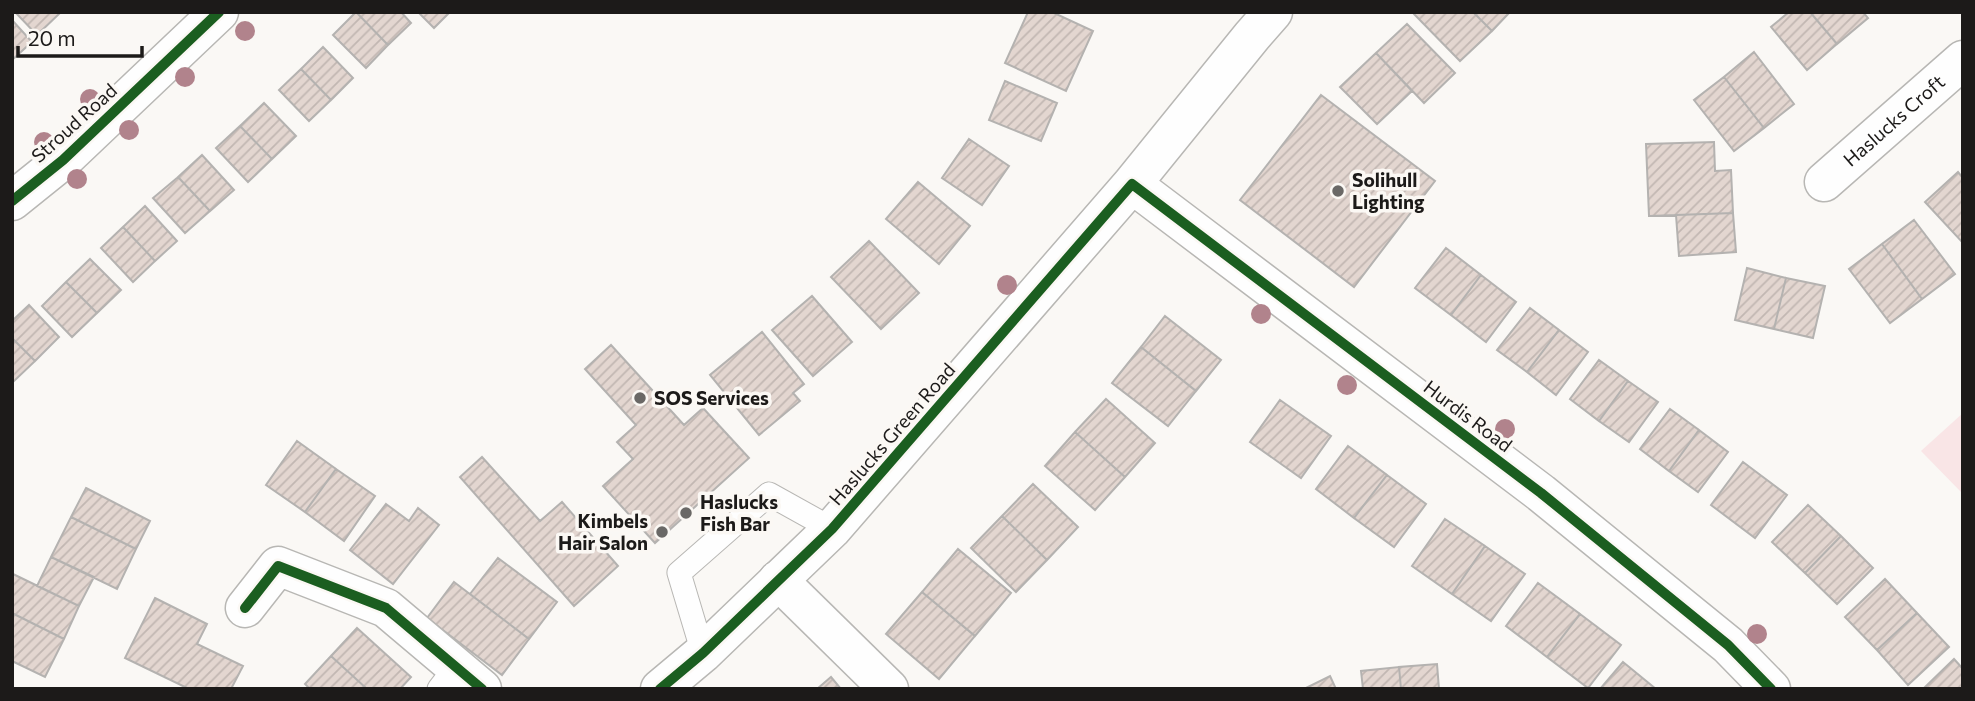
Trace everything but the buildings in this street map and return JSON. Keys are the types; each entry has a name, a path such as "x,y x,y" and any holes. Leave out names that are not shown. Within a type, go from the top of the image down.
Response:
{"street":[{"name":"Stroud Road","path":"12,201 63,160 219,12"},
{"name":"Haslucks Green Road","path":"660,689 703,653 832,529 1132,184 1273,12"},
{"name":"Haslucks Croft","path":"1824,182 1963,60"},
{"name":"Hurdis Road","path":"1132,184 1541,493 1728,645 1771,689"},
{"path":"245,608 278,566 386,608 459,682"},
{"path":"778,580 888,689"}],"lane":[{"path":"703,653 679,573 769,494 832,529"}],"shaded area":[{"path":"1963,413 1963,494 1921,451"}],"cycle path":[{"path":"12,201 63,160 219,12"},
{"path":"660,689 703,653 832,529 1132,184 1541,493 1728,645 1771,689"},
{"path":"245,608 278,566 386,608 482,689"}],"place":[{"name":"Solihull Lighting","path":"1338,191"},
{"name":"SOS Services","path":"640,398"},
{"name":"Haslucks Fish Bar","path":"686,513"},
{"name":"Kimbels Hair Salon","path":"662,532"}]}
